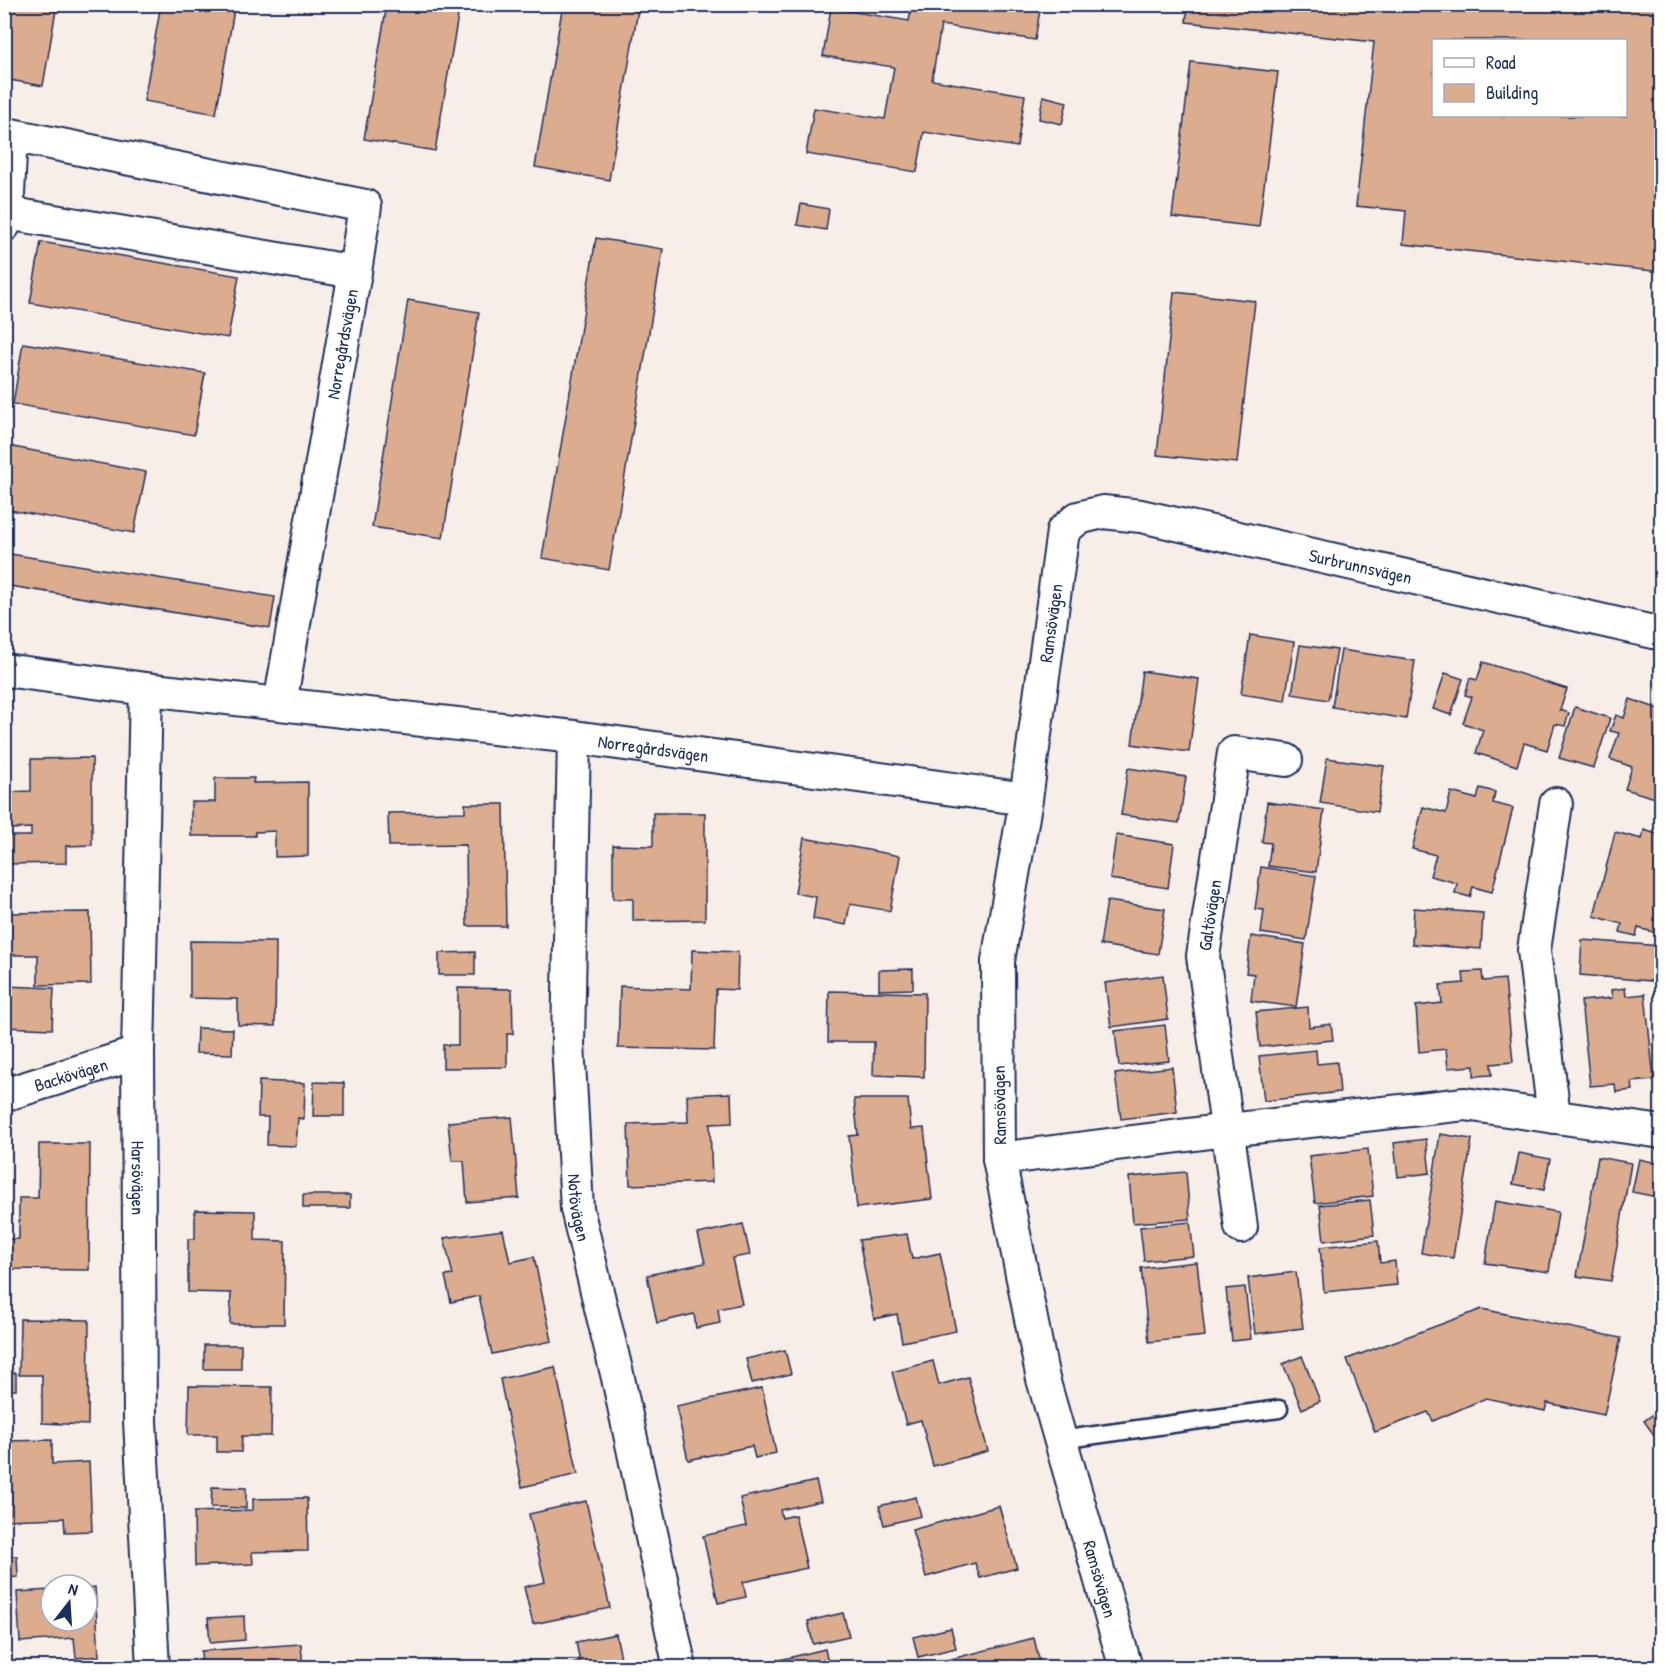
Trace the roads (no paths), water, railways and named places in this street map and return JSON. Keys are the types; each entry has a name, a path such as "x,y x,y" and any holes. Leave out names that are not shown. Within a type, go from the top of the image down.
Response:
{"street":[{"path":"6,219 11,135 364,206 355,272"},
{"name":"Norregårdsvägen","path":"6,219 355,272 280,704"},
{"name":"Surbrunnsvägen","path":"1063,531 1078,518 1103,512 1141,516 1662,634"},
{"name":"Ramsövägen","path":"1063,531 1026,799 998,961 999,1159 1042,1379 1126,1668"},
{"name":"Norregårdsvägen","path":"4,670 146,689 574,737 1026,799"},
{"name":"Harsövägen","path":"146,689 138,1053 140,1421 153,1668"},
{"name":"Notövägen","path":"574,737 568,1044 577,1209 618,1378 680,1668"},
{"name":"Galtövägen","path":"1241,1227 1203,956 1234,753 1286,760"},
{"path":"1554,1117 1534,950 1556,804"},
{"name":"Backövägen","path":"4,1095 138,1053"},
{"path":"999,1159 1227,1130 1465,1104 1662,1132"}],"lane":[{"path":"1060,1440 1279,1409"}]}
